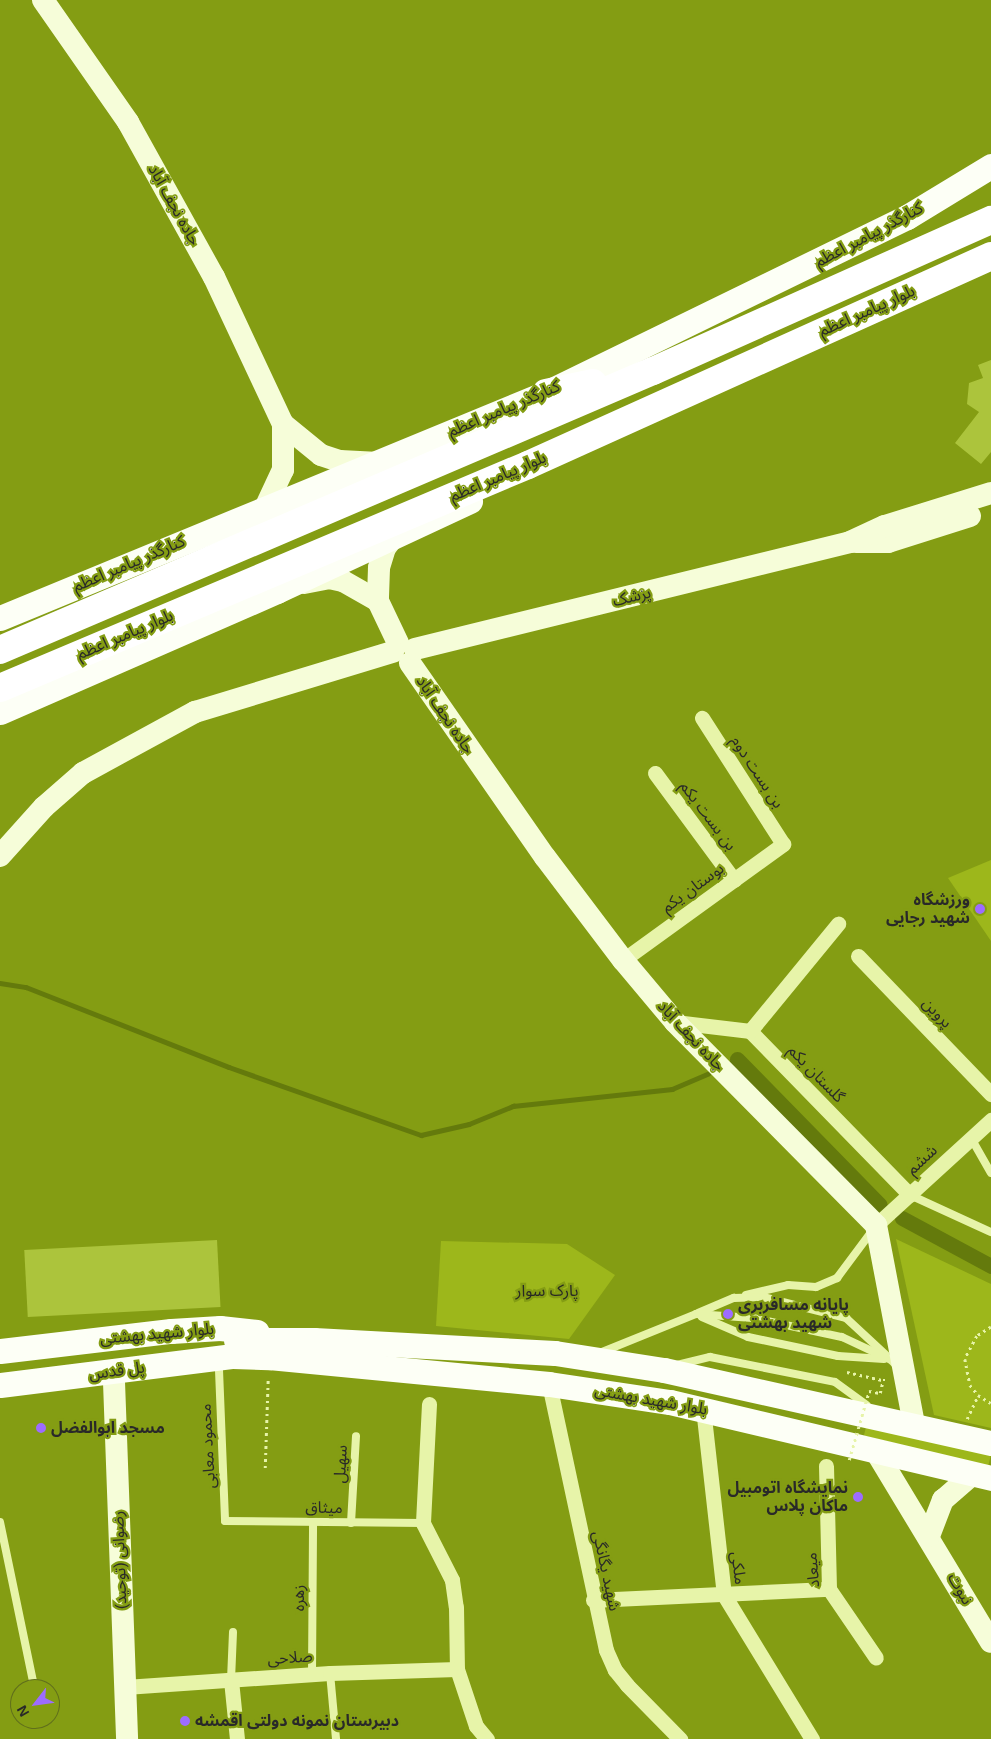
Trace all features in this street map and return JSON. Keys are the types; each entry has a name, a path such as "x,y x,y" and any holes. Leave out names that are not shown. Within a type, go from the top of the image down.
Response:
{"highway":[{"name":"بلوار پیامبر اعظم","path":"0,650 653,371 991,220"},
{"name":"بلوار پیامبر اعظم","path":"0,688 528,465 991,256"},
{"path":"546,393 653,371"}],"main road":[{"name":"کنارگذر پیامبر اعظم","path":"0,618 266,506 546,393 907,217 991,166"},
{"path":"0,712 392,539 464,504 528,465"},
{"name":"بلوار شهید بهشتی","path":"0,1352 171,1330 220,1328 310,1351 549,1384 702,1408 982,1476"},
{"name":"بلوار شهید بهشتی","path":"228,1356 268,1366 310,1351"},
{"name":"بلوار شهید بهشتی","path":"0,1400 114,1382 228,1356 310,1351 555,1353 664,1370 914,1424 991,1443"},
{"name":"پل قدس","path":"0,1371 228,1356"},
{"name":"پل قدس","path":"0,1385 228,1356"}],"street":[{"name":"جاده نجف آباد","path":"43,0 128,122 214,277 282,424"},
{"path":"282,424 321,455 340,461 374,463"},
{"path":"266,506 283,470 282,424"},
{"name":"پزشک","path":"0,856 44,807 83,773 195,712 404,652 850,542 885,526 991,494"},
{"name":"پزشک","path":"850,542 888,542 991,509"},
{"path":"378,601 379,568 385,548 392,539"},
{"path":"277,591 330,578 360,588 378,601"},
{"name":"جاده نجف آباد","path":"378,601 404,652 534,841 623,960 675,1022 876,1225"},
{"name":"بن بست دوم","path":"702,718 783,844"},
{"name":"بن بست یکم","path":"654,773 734,880"},
{"name":"بوستان یکم","path":"623,960 783,844"},
{"path":"675,1022 750,1031 838,924"},
{"name":"پروین","path":"858,956 991,1094"},
{"name":"گلستان یکم","path":"750,1031 910,1194"},
{"name":"ششم","path":"876,1225 991,1120"},
{"path":"876,1225 898,1368 914,1424"},
{"name":"رضوانی (توحید)","path":"114,1382 127,1739"},
{"name":"شهید یگانگی","path":"549,1384 593,1600 615,1670 680,1739"},
{"path":"430,1404 423,1523 452,1580 456,1607 457,1669 473,1719 487,1739"},
{"name":"ملکی","path":"702,1408 724,1595 812,1739"},
{"name":"نبوت","path":"875,1450 929,1536 991,1642"},
{"name":"میعاد","path":"826,1466 829,1589 876,1658"},
{"path":"929,1536 944,1500 982,1476"},
{"path":"593,1600 829,1589"},
{"name":"صلاحی","path":"125,1687 330,1673 457,1669"},
{"path":"231,1680 237,1739"}],"lane":[{"path":"971,1138 991,1173"},
{"path":"910,1194 991,1232"},
{"path":"587,1358 734,1298 788,1285 816,1287 837,1278 876,1225"},
{"path":"734,1298 763,1297 846,1318 898,1368"},
{"path":"696,1314 748,1337 898,1368"},
{"path":"696,1314 753,1318 842,1337 898,1368"},
{"name":"محمود معابی","path":"225,1521 228,1356"},
{"name":"سهیل","path":"351,1522 356,1436"},
{"name":"میثاق","path":"225,1521 423,1523"},
{"path":"0,1522 32,1679"},
{"name":"زهره","path":"312,1674 313,1522"},
{"path":"231,1680 233,1632"},
{"path":"330,1673 336,1739"}],"path":[{"path":"991,1326 977,1336 965,1359 968,1378 978,1395 991,1403"},
{"path":"265,1468 268,1366"},
{"path":"847,1372 883,1380"},
{"path":"849,1460 869,1391 880,1393"},
{"path":"963,1436 966,1422 978,1395"}],"green space":[{"name":"ورزشگاه شهید رجایی","path":"991,860 991,941 948,878"},
{"path":"896,1239 991,1284 991,1428 934,1415"},
{"name":"پارک سوار","path":"441,1241 567,1244 615,1275 569,1339 436,1326"},
{"path":"867,1423 991,1454 988,1467 864,1436"}],"building":[{"path":"991,360 991,452 981,464 955,443 979,412 967,404 969,383 983,378 978,365"},
{"path":"217,1240 221,1307 28,1317 24,1250"}],"waterway":[{"path":"0,983 26,987 229,1067 421,1135 469,1124 513,1106 672,1089 708,1074"},
{"path":"732,1062 737,1059"},
{"path":"737,1059 880,1205"},
{"path":"902,1218 991,1266"}],"place":[{"name":"ورزشگاه شهید رجایی","path":"980,909"},
{"name":"پایانه مسافربری شهید بهشتی","path":"728,1314"},
{"name":"مسجد ابوالفضل","path":"41,1428"},
{"name":"نمایشگاه اتومبیل ماکان پلاس","path":"858,1497"},
{"name":"دبیرستان نمونه دولتی اقمشه","path":"185,1721"}]}
